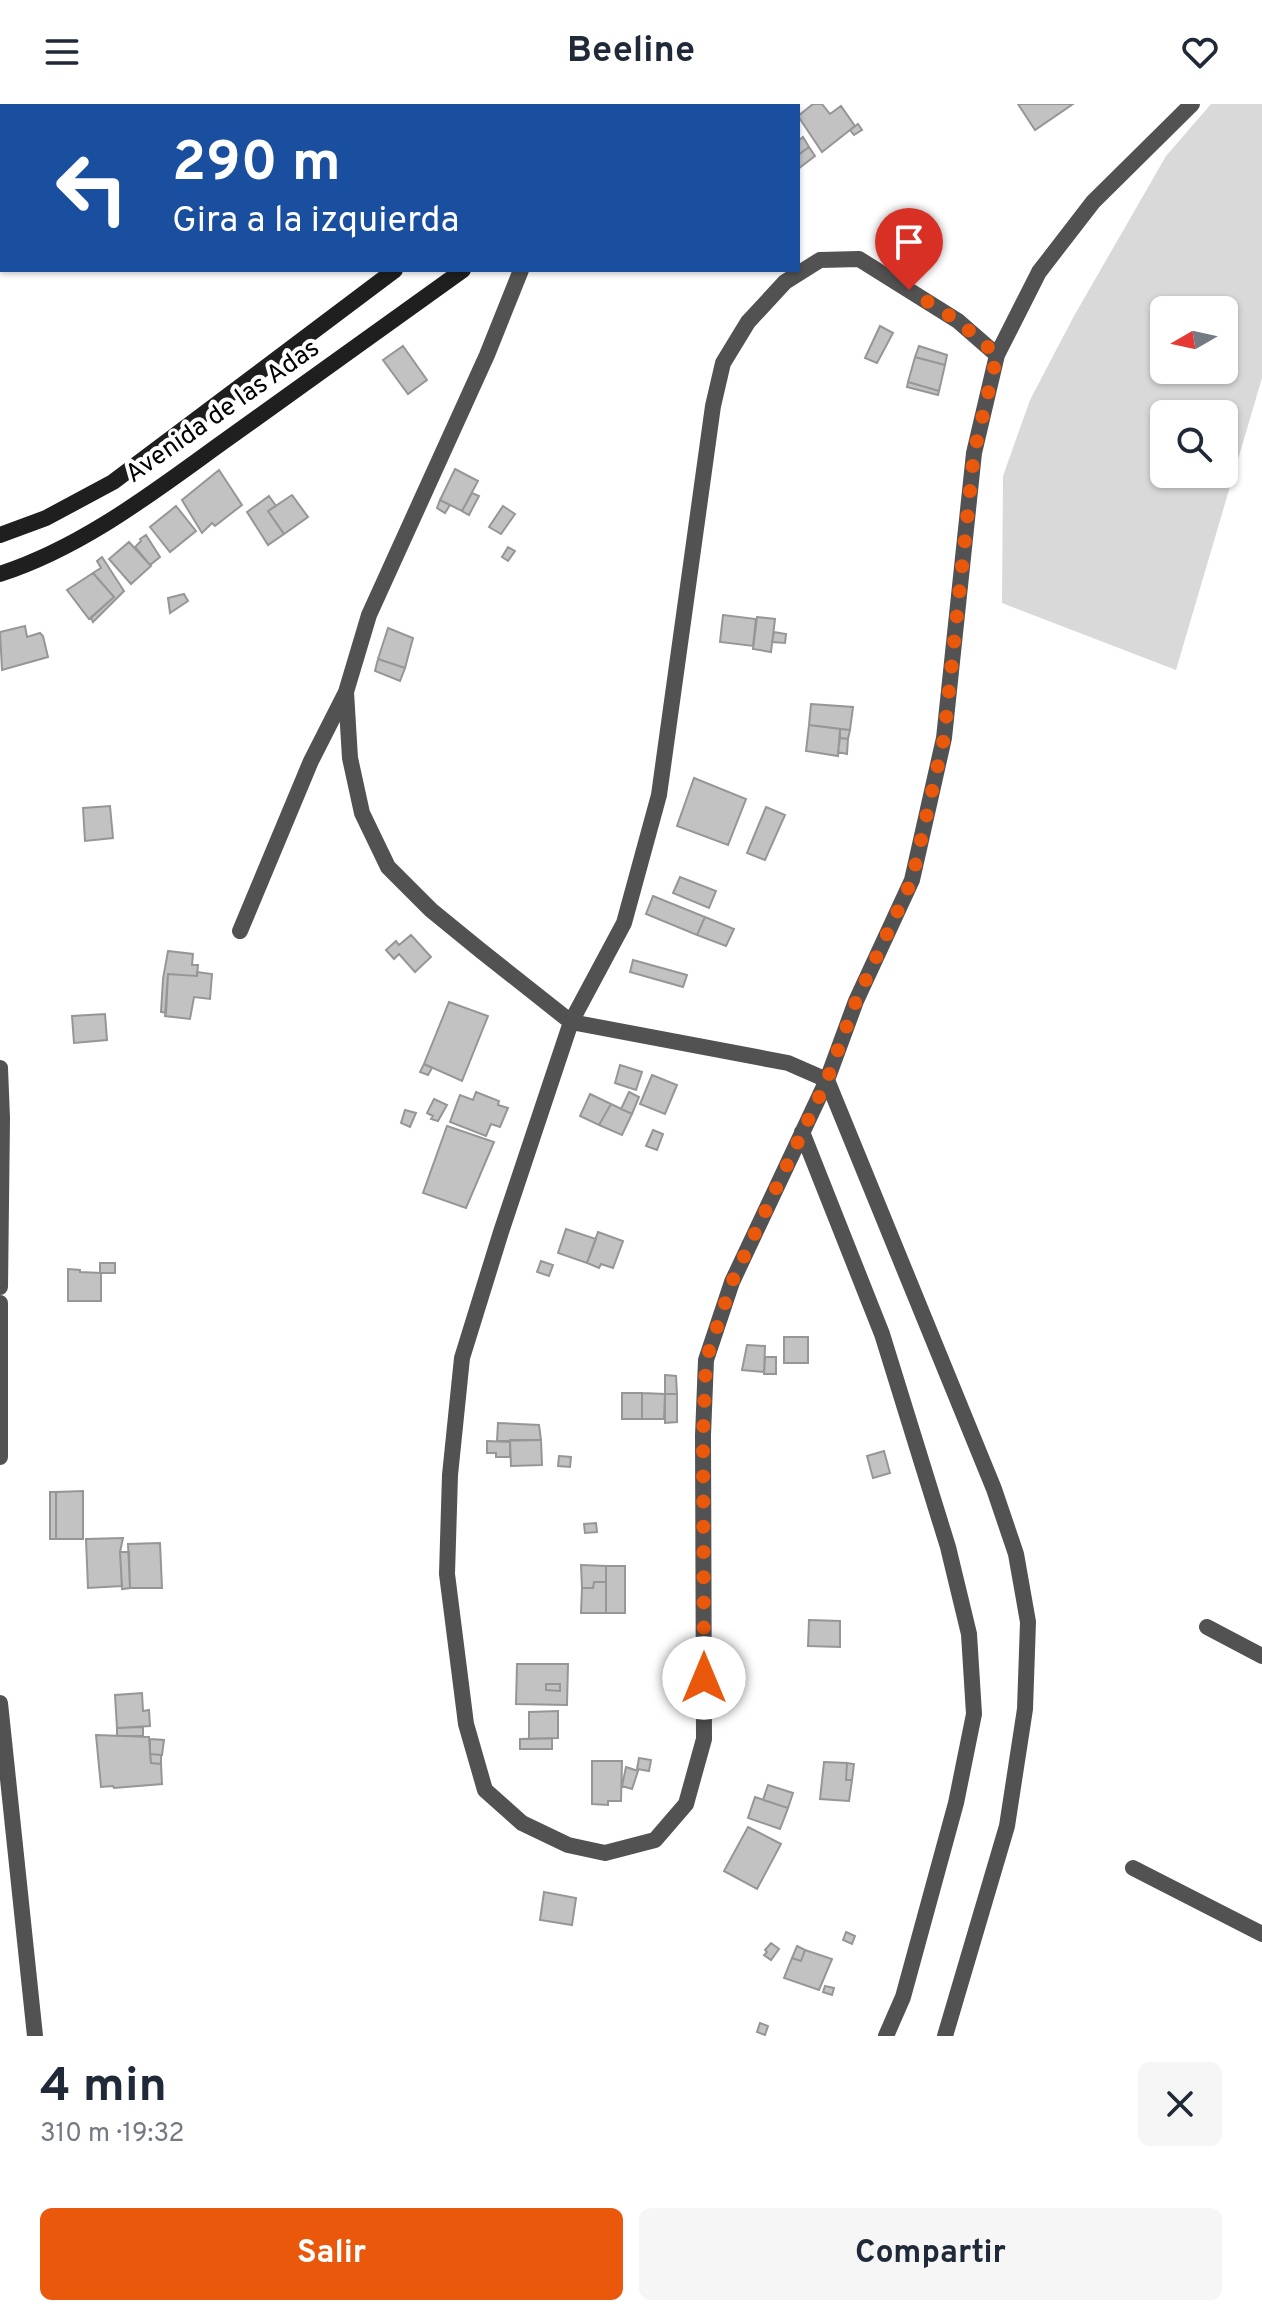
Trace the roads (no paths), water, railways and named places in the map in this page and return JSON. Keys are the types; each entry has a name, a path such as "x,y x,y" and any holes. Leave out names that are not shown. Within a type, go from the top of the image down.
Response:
{"street":[{"path":"997,355 958,321 859,259 820,260 785,282 748,322 723,363 713,406 659,795 624,923 571,1022 462,1358 450,1475 447,1574 466,1724 485,1790 522,1823 568,1845 605,1853 655,1840 686,1804 704,1739 703,1435 706,1360 732,1282 827,1080 856,1001 912,880 944,738 974,453 997,355 1039,272 1093,202 1192,104"},
{"name":"Avenida de las Adas","path":"0,535 46,518 113,482 392,272"},
{"name":"Avenida de las Adas","path":"0,574 80,539 139,502 460,272"},
{"path":"240,931 311,761 346,692 369,615 487,355 520,272"},
{"path":"346,692 350,758 362,813 388,867 431,910 571,1022 788,1063 827,1080 994,1489 1016,1554 1028,1622 1025,1709 1007,1826 945,2036"},
{"path":"0,1068 0,1287"},
{"path":"802,1132 882,1334 948,1547 969,1634 974,1714 959,1788 903,1997 886,2036"},
{"path":"0,1303 0,1457"},
{"path":"1207,1627 1262,1656"},
{"path":"0,1703 35,2036"},
{"path":"1133,1868 1262,1934"}]}
